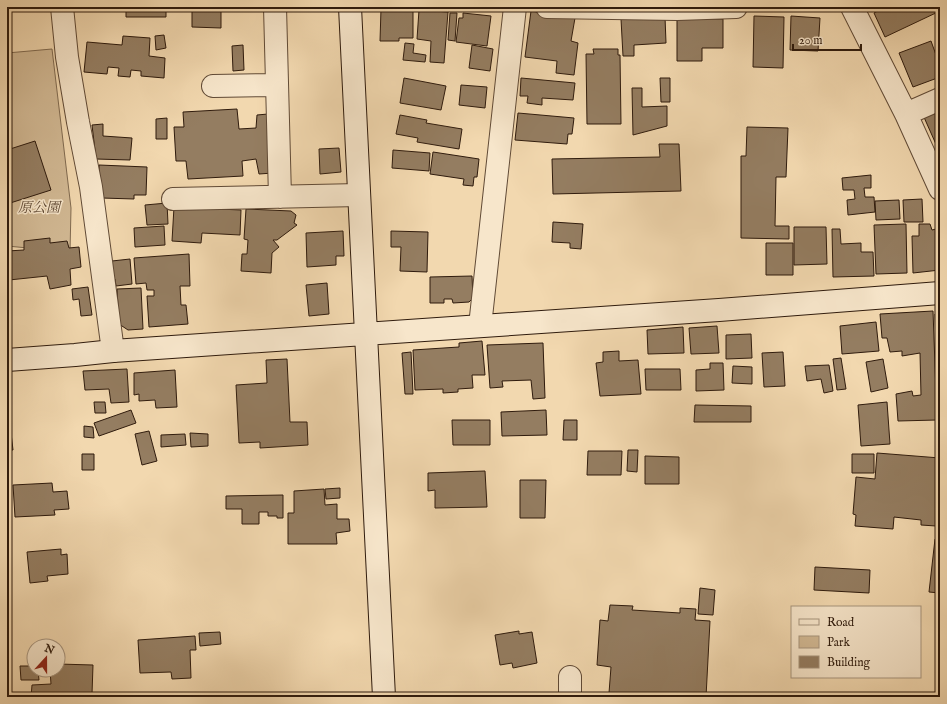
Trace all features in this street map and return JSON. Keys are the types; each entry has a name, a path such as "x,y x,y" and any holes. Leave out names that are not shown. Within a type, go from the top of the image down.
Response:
{"street":[{"path":"62,7 68,64 91,187 112,351"},
{"path":"275,7 280,197"},
{"path":"350,7 384,697"},
{"path":"480,326 515,7"},
{"path":"546,7 677,9 736,7"},
{"path":"852,7 906,114 940,189"},
{"path":"212,86 277,85"},
{"path":"906,114 940,99"},
{"path":"173,199 359,195"},
{"path":"7,360 112,351 893,298 940,293"}],"green space":[{"name":"原公園","path":"52,49 71,208 70,252 7,246 7,53"}],"building":[{"path":"24,7 37,7 37,10 24,10"},
{"path":"126,7 166,7 166,17 126,17"},
{"path":"192,7 221,7 221,28 192,27"},
{"path":"227,7 244,7 244,10 227,11"},
{"path":"885,7 940,7 940,11 885,37 874,13"},
{"path":"381,9 413,9 413,38 399,38 399,41 380,41"},
{"path":"419,10 448,12 444,63 430,62 431,41 417,39"},
{"path":"531,11 575,18 571,41 578,43 574,75 556,73 557,61 525,57"},
{"path":"450,13 457,13 455,41 448,40"},
{"path":"463,13 491,16 487,46 456,42 459,18 463,18"},
{"path":"754,16 784,17 783,68 753,67"},
{"path":"791,16 820,18 818,51 790,50"},
{"path":"665,17 666,43 634,45 634,56 623,56 621,19"},
{"path":"677,18 723,19 723,48 702,48 702,61 677,61"},
{"path":"164,35 166,48 156,50 155,36"},
{"path":"123,36 150,38 149,56 165,58 164,78 141,76 141,71 131,70 130,77 118,76 119,68 108,67 107,74 84,72 87,42 122,45"},
{"path":"931,41 940,66 940,77 913,87 899,53"},
{"path":"405,43 414,44 413,53 426,55 425,62 403,60"},
{"path":"243,45 244,70 233,71 232,46"},
{"path":"472,45 493,49 490,71 469,68"},
{"path":"593,49 618,49 618,55 620,55 621,124 587,124 586,54 594,54"},
{"path":"404,78 446,86 441,110 400,103"},
{"path":"521,78 575,83 573,100 542,98 542,105 527,103 528,96 520,96"},
{"path":"660,78 670,78 670,102 661,102"},
{"path":"461,85 487,87 485,108 459,105"},
{"path":"632,88 642,88 642,107 667,106 667,126 633,135"},
{"path":"940,108 940,151 939,151 923,115"},
{"path":"237,109 239,129 256,128 257,115 268,114 273,173 259,174 256,159 242,161 243,176 188,179 186,161 176,161 174,127 184,127 183,112"},
{"path":"518,113 574,118 572,134 568,134 567,144 515,140"},
{"path":"400,115 427,120 426,123 462,129 459,149 417,142 418,138 396,134"},
{"path":"167,118 167,139 156,139 156,119"},
{"path":"103,124 103,136 132,138 130,160 96,159 92,125"},
{"path":"747,127 788,128 786,177 776,177 775,226 789,226 789,239 741,238 741,156 746,156"},
{"path":"35,141 51,190 7,204 7,150"},
{"path":"659,144 679,144 681,191 553,194 552,159 660,157"},
{"path":"339,148 341,172 320,174 319,149"},
{"path":"393,150 430,153 429,171 392,168"},
{"path":"433,152 479,159 477,177 474,177 473,186 463,185 464,179 430,174"},
{"path":"99,165 147,167 146,195 134,195 134,199 102,198 99,189"},
{"path":"871,175 871,188 864,188 865,197 874,197 875,212 848,215 847,200 855,199 854,190 843,190 842,178"},
{"path":"922,199 923,222 904,222 903,200"},
{"path":"899,200 900,219 876,220 875,201"},
{"path":"167,203 168,224 147,225 145,205"},
{"path":"174,207 241,210 240,235 202,233 201,243 172,241"},
{"path":"246,209 291,211 296,215 294,223 297,225 277,240 273,240 279,247 272,253 271,273 241,271 242,254 247,254 248,240 244,239"},
{"path":"553,222 583,224 581,249 570,248 570,243 552,242"},
{"path":"906,224 907,273 876,274 874,225"},
{"path":"919,224 930,224 932,230 936,229 940,238 940,270 913,273 912,236 919,236"},
{"path":"164,226 165,245 135,247 134,228"},
{"path":"794,227 826,227 827,264 794,265"},
{"path":"832,229 840,229 841,244 861,243 861,252 873,252 874,276 833,277"},
{"path":"343,231 344,256 336,256 336,265 307,267 306,233"},
{"path":"391,231 428,232 427,272 400,271 401,247 391,247"},
{"path":"50,238 50,243 67,241 69,248 79,247 81,267 70,269 71,285 50,289 47,276 9,280 7,251 24,250 24,241"},
{"path":"766,243 793,243 793,275 766,275"},
{"path":"189,254 190,286 180,286 181,305 186,305 188,324 149,327 147,296 154,296 154,290 147,290 146,283 136,284 134,258"},
{"path":"130,259 132,284 116,286 115,279 113,279 112,261"},
{"path":"472,276 473,298 469,302 453,303 452,299 444,299 444,303 430,303 430,277"},
{"path":"327,283 329,314 309,316 306,285"},
{"path":"88,287 92,315 81,316 79,299 73,300 72,289"},
{"path":"141,288 143,329 128,330 119,324 117,289"},
{"path":"933,311 937,420 898,421 896,394 912,391 913,396 921,395 920,353 902,356 902,351 890,352 887,338 882,338 880,314"},
{"path":"935,314 940,314 940,344 936,344"},
{"path":"876,322 879,351 842,354 840,326"},
{"path":"717,326 719,353 691,354 689,328"},
{"path":"683,327 684,353 648,354 647,330"},
{"path":"751,334 752,358 726,359 726,335"},
{"path":"482,341 485,375 472,375 473,388 458,389 458,392 443,393 443,389 415,390 413,350 459,347 459,343"},
{"path":"543,343 545,398 533,399 531,380 502,381 503,387 490,388 487,345"},
{"path":"619,351 619,361 638,360 641,394 600,396 596,363 603,362 603,352"},
{"path":"411,352 413,394 405,394 402,353"},
{"path":"783,352 785,386 764,387 762,353"},
{"path":"841,358 846,389 837,390 833,359"},
{"path":"287,359 290,422 307,422 308,445 260,448 260,442 239,443 236,385 267,383 266,360"},
{"path":"883,359 888,388 871,392 866,362"},
{"path":"710,363 723,363 724,390 696,391 696,370 710,369"},
{"path":"829,365 833,391 824,393 821,379 807,381 805,366"},
{"path":"733,366 752,367 752,384 732,383"},
{"path":"127,369 129,402 111,403 109,389 85,390 83,371"},
{"path":"645,369 680,369 681,390 646,390"},
{"path":"175,370 177,407 156,408 155,400 139,401 139,394 134,395 134,373"},
{"path":"94,402 105,402 106,413 95,413"},
{"path":"887,402 890,444 861,446 858,405"},
{"path":"695,405 751,406 751,422 694,422"},
{"path":"131,410 136,423 99,436 94,423"},
{"path":"546,410 547,435 502,436 501,412"},
{"path":"452,420 490,420 490,445 453,445"},
{"path":"564,420 577,420 577,440 563,440"},
{"path":"84,426 93,427 94,438 84,437"},
{"path":"149,431 157,461 142,465 135,434"},
{"path":"7,433 11,433 13,450 7,450"},
{"path":"190,433 208,434 208,446 191,447"},
{"path":"185,434 186,445 161,447 161,435"},
{"path":"628,450 638,450 637,472 627,471"},
{"path":"588,451 622,451 621,475 587,475"},
{"path":"877,453 940,458 940,523 937,523 936,526 921,525 921,520 894,517 893,529 855,526 856,515 853,514 856,477 875,479"},
{"path":"82,454 94,454 94,470 82,470"},
{"path":"852,454 874,454 874,473 852,473"},
{"path":"645,456 679,457 679,484 645,484"},
{"path":"485,471 487,507 435,508 435,490 428,491 428,473"},
{"path":"520,480 546,480 545,518 520,518"},
{"path":"52,483 53,492 67,491 69,509 54,510 55,515 15,517 13,485"},
{"path":"340,488 340,498 326,499 325,489"},
{"path":"324,489 325,505 337,504 337,519 349,519 350,531 336,533 337,544 288,544 288,513 294,513 294,491"},
{"path":"283,495 283,518 268,516 268,512 259,512 259,524 242,524 242,509 226,509 226,496"},
{"path":"935,539 940,540 940,593 929,592"},
{"path":"61,549 61,555 67,554 68,574 47,576 48,581 30,583 27,552"},
{"path":"815,567 870,570 869,593 814,590"},
{"path":"700,588 715,590 713,615 698,614"},
{"path":"610,605 633,606 632,610 680,613 680,608 696,609 695,620 710,621 706,697 672,697 609,693 611,667 597,665 600,620 608,621"},
{"path":"519,631 519,634 532,632 537,663 513,668 512,663 500,665 495,635"},
{"path":"220,632 221,644 200,646 199,633"},
{"path":"195,636 196,650 190,650 191,678 172,679 171,672 140,673 138,640"},
{"path":"66,664 93,665 92,694 56,693 56,697 31,697 32,685 51,684 51,678 66,678"},
{"path":"20,666 26,666 26,678 39,678 39,680 21,680"}]}
